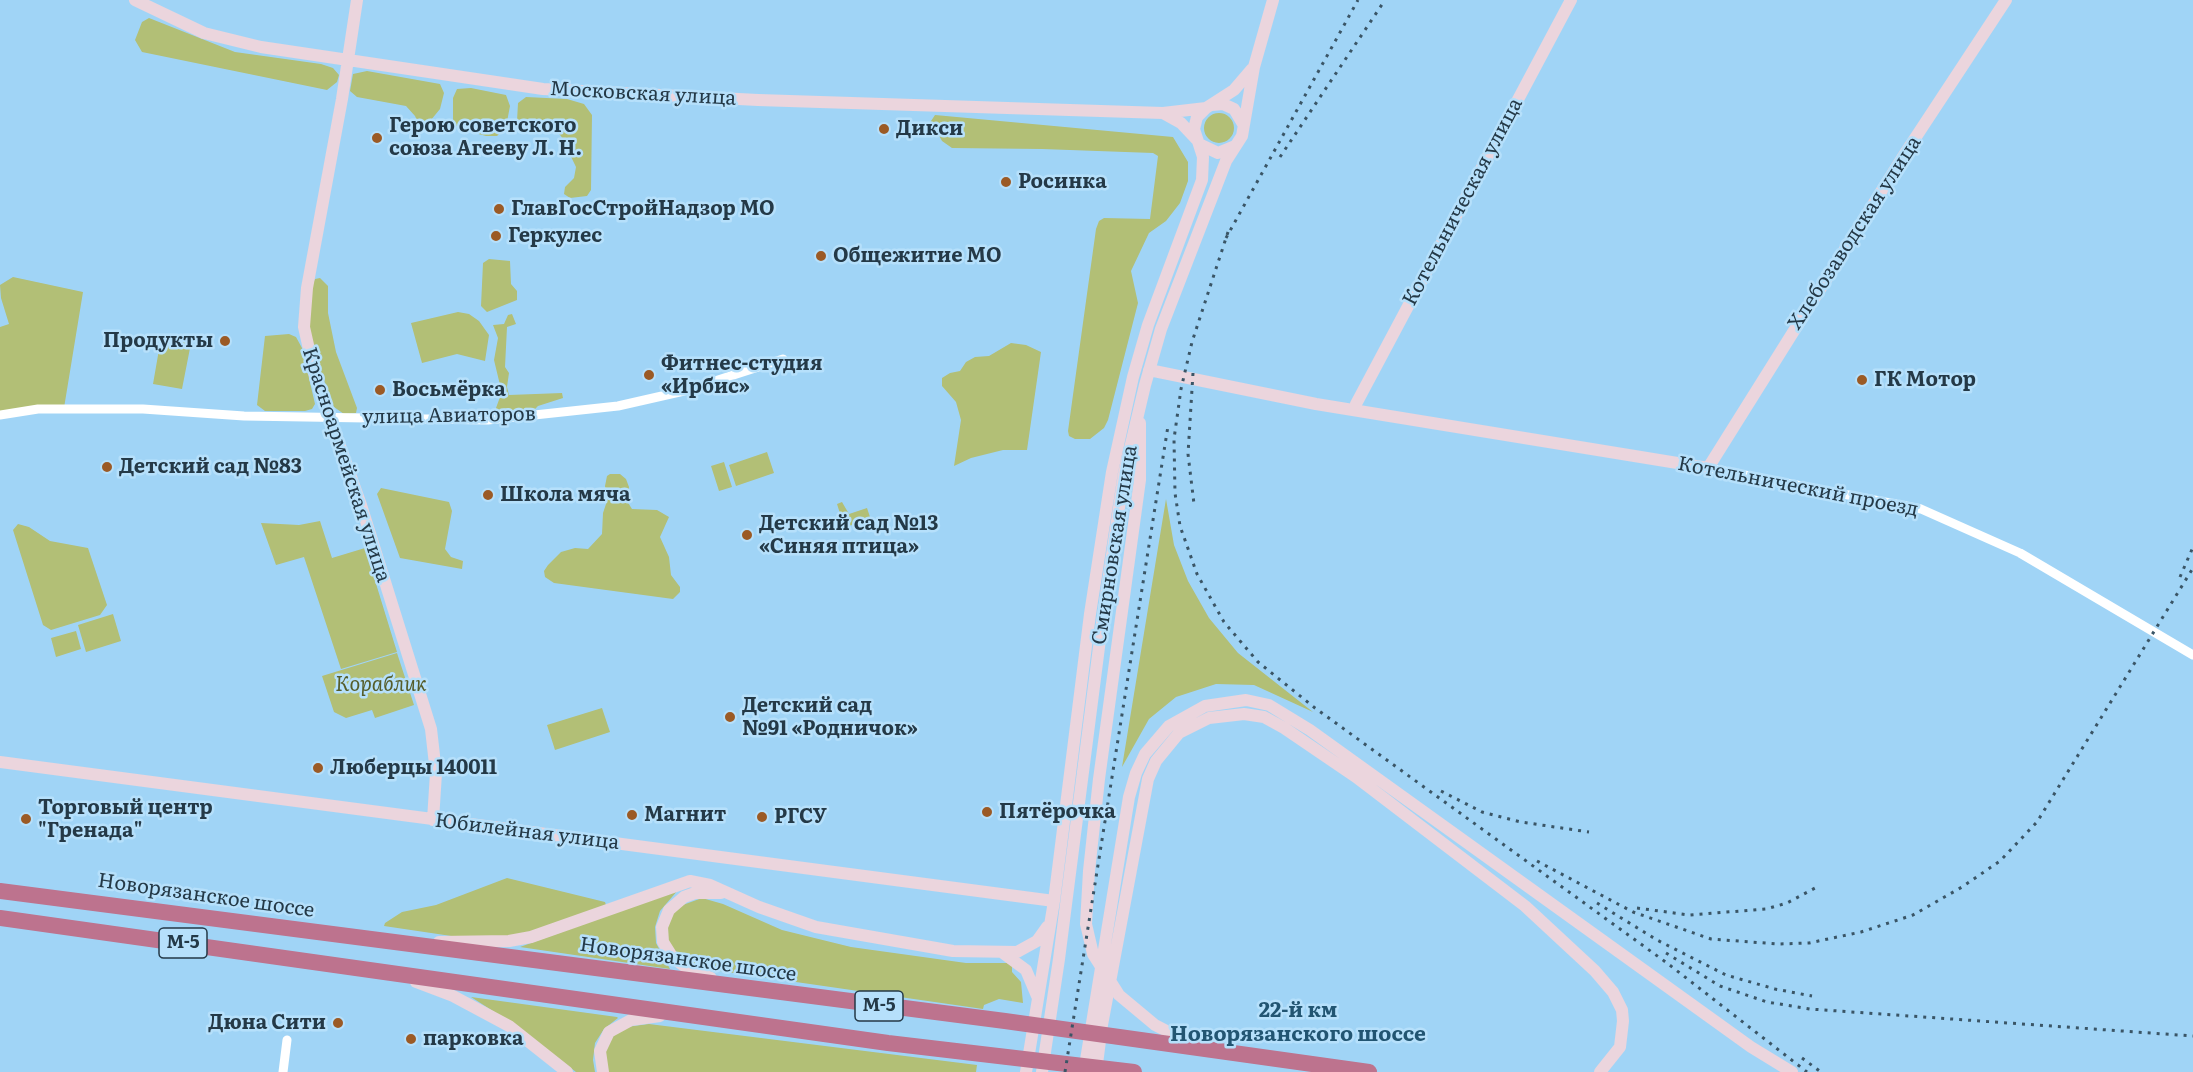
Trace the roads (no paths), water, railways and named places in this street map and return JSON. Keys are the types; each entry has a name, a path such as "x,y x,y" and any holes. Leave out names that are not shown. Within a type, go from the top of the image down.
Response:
{"highway":[{"name":"Новорязанское шоссе","path":"0,891 1005,1021 1370,1072"},
{"name":"М-5","path":"0,918 366,967 888,1043 1000,1054 1100,1070 1134,1072"}],"main road":[{"name":"Московская улица","path":"135,0 204,33 261,47 543,89 758,100 1163,113 1209,106"},
{"name":"Красноармейская улица","path":"357,0 342,99 304,309 308,350 361,505 431,729 436,773 433,820"},
{"name":"Смирновская улица","path":"1042,1072 1124,474 1149,370 1188,258 1226,161 1242,136 1254,67 1273,0"},
{"name":"Котельническая улица","path":"1356,404 1571,0"},
{"name":"Хлебозаводская улица","path":"1708,468 1906,152 2006,0"},
{"name":"Смирновская улица","path":"1026,1072 1046,957 1080,685 1112,472 1139,354 1203,180 1195,123 1209,106 1234,90 1254,67"},
{"path":"1209,106 1229,106 1238,113 1243,124"},
{"path":"1163,113 1181,123 1199,143 1218,153 1235,147"},
{"name":"Котельнический проезд","path":"1149,370 1316,404 1708,468"},
{"name":"Котельнический проезд","path":"1260,392 1356,404 1406,418"},
{"name":"М-5","path":"1140,401 1140,480 1099,779 1087,897 1089,938 1093,954 1110,983 1141,1016 1202,1049"},
{"path":"1084,1072 1129,797 1136,773 1145,754 1169,726 1205,706 1246,700 1269,705 1310,730 1751,1047 1792,1072"},
{"path":"1100,1070 1102,1024 1148,779 1156,761 1179,733 1194,723 1227,714 1264,717 1356,777 1525,906 1595,970 1613,992 1622,1010 1623,1021 1620,1047 1600,1072"},
{"name":"Юбилейная улица","path":"0,762 1054,901"},
{"name":"М-5","path":"417,944 509,941 531,937 690,881 710,885 788,918 825,929 953,951 1017,952 1028,947 1044,933 1050,921"},
{"name":"М-5","path":"731,894 695,893 676,902 665,918 663,942 673,958 691,971 753,990"},
{"path":"1001,953 1026,970 1038,1000"},
{"name":"М-5","path":"366,967 435,988 484,1011 508,1026 567,1072"},
{"name":"М-5","path":"603,1072 600,1051 603,1041 618,1025 648,1017 693,1014"}],"street":[{"name":"улица Авиаторов","path":"0,415 38,409 90,408 244,416 329,416 423,421 489,420 618,406 684,391 783,359"},
{"name":"Котельнический проезд","path":"1708,468 1921,509 2020,553 2193,655"},
{"path":"283,1072 287,1040"}],"railway":[{"path":"1226,238 1358,0"},
{"path":"1280,157 1385,0"},
{"path":"1228,232 1192,342 1181,389 1174,439 1175,493 1180,526 1197,574 1224,622 1258,662 1315,708 1667,963 1807,1072"},
{"path":"1193,373 1188,454 1194,504"},
{"path":"1065,1072 1168,426"},
{"path":"2180,577 2193,547"},
{"path":"1537,861 1633,912 1711,939 1778,944 1809,943 1861,932 1913,915 1962,887 2000,861 2037,822 2193,568"},
{"path":"1441,791 1482,812 1521,822 1589,832"},
{"path":"1637,908 1689,915 1766,909 1787,903 1817,887"},
{"path":"1597,903 1657,940 1726,975 1775,989 1812,996"},
{"path":"1666,953 1720,986 1767,1002 1810,1009 2193,1036"},
{"path":"1802,1058 1821,1072"}],"place":[{"name":"Дикси","path":"884,129"},
{"name":"Герою советского союза Агееву Л. Н.","path":"377,138"},
{"name":"Росинка","path":"1006,182"},
{"name":"ГлавГосСтройНадзор МО","path":"499,209"},
{"name":"Геркулес","path":"496,236"},
{"name":"Общежитие МО","path":"821,256"},
{"name":"Продукты","path":"225,341"},
{"name":"Фитнес-студия «Ирбис»","path":"649,375"},
{"name":"ГК Мотор","path":"1862,380"},
{"name":"Восьмёрка","path":"380,390"},
{"name":"Детский сад №83","path":"107,467"},
{"name":"Школа мяча","path":"488,495"},
{"name":"Детский сад №13 «Синяя птица»","path":"747,535"},
{"name":"Детский сад №91 «Родничок»","path":"730,717"},
{"name":"Люберцы 140011","path":"318,768"},
{"name":"Пятёрочка","path":"987,812"},
{"name":"Магнит","path":"632,815"},
{"name":"РГСУ","path":"762,817"},
{"name":"Торговый центр \"Гренада\"","path":"26,819"},
{"name":"Дюна Сити","path":"338,1023"},
{"name":"парковка","path":"411,1039"}],"district":[{"name":"22-й км Новорязанского шоссе","path":"1298,1023"}],"park label":[{"name":"Кораблик","path":"381,685"}]}
